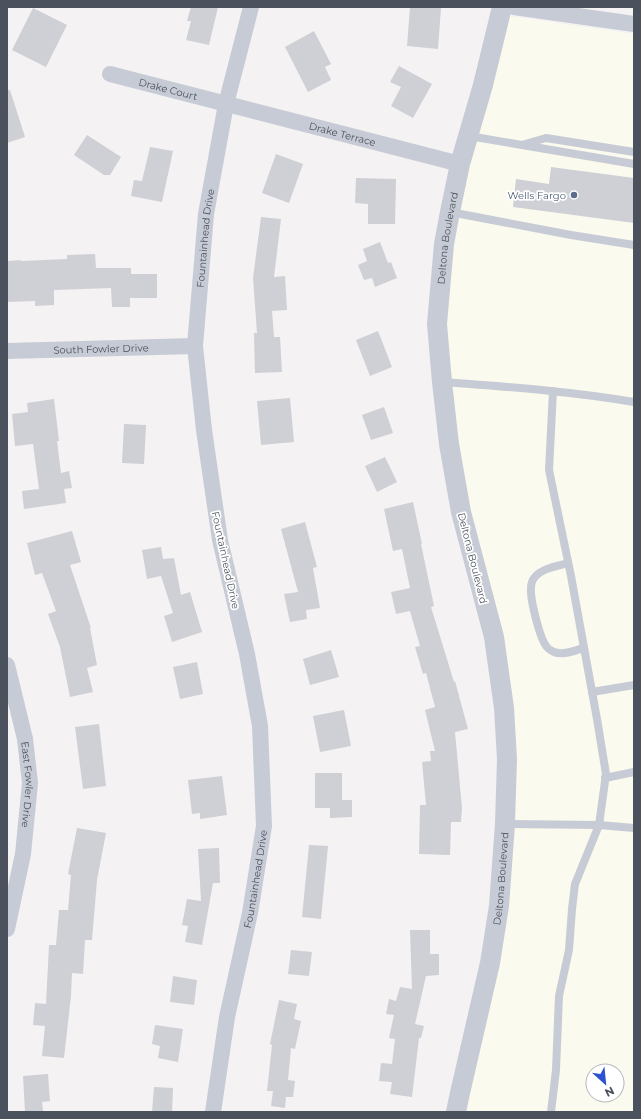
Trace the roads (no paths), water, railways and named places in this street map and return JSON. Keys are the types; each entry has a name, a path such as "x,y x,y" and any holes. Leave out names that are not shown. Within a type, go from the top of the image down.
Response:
{"street":[{"name":"Fountainhead Drive","path":"213,1112 228,1017 250,913 264,826 260,726 247,654 220,540 204,430 195,346 206,214 226,104 251,7"},
{"name":"Deltona Boulevard","path":"456,1112 490,963 499,906 505,824 507,759 504,708 494,637 461,512 449,444 437,324 444,244 450,212 460,164 483,85 502,7"},
{"path":"514,7 634,24"},
{"name":"Drake Court","path":"110,74 226,104"},
{"name":"Drake Terrace","path":"226,104 460,164"},
{"name":"South Fowler Drive","path":"7,351 195,346"},
{"name":"East Fowler Drive","path":"7,665 25,739 30,783 23,854 7,929"}],"lane":[{"path":"468,136 634,164"},
{"path":"521,145 546,138 634,152"},
{"path":"450,212 634,246"},
{"path":"442,382 554,391 634,402"},
{"path":"551,1112 556,1070 559,996 569,950 575,884 599,825 606,774 584,648 549,470 554,391"},
{"path":"568,563 540,572 534,577 530,589 536,620 547,648 556,653 563,654 584,648"},
{"path":"592,692 634,684"},
{"path":"605,778 634,772"},
{"path":"505,824 599,825 634,828"}],"place":[{"name":"Wells Fargo","path":"574,195"}]}
